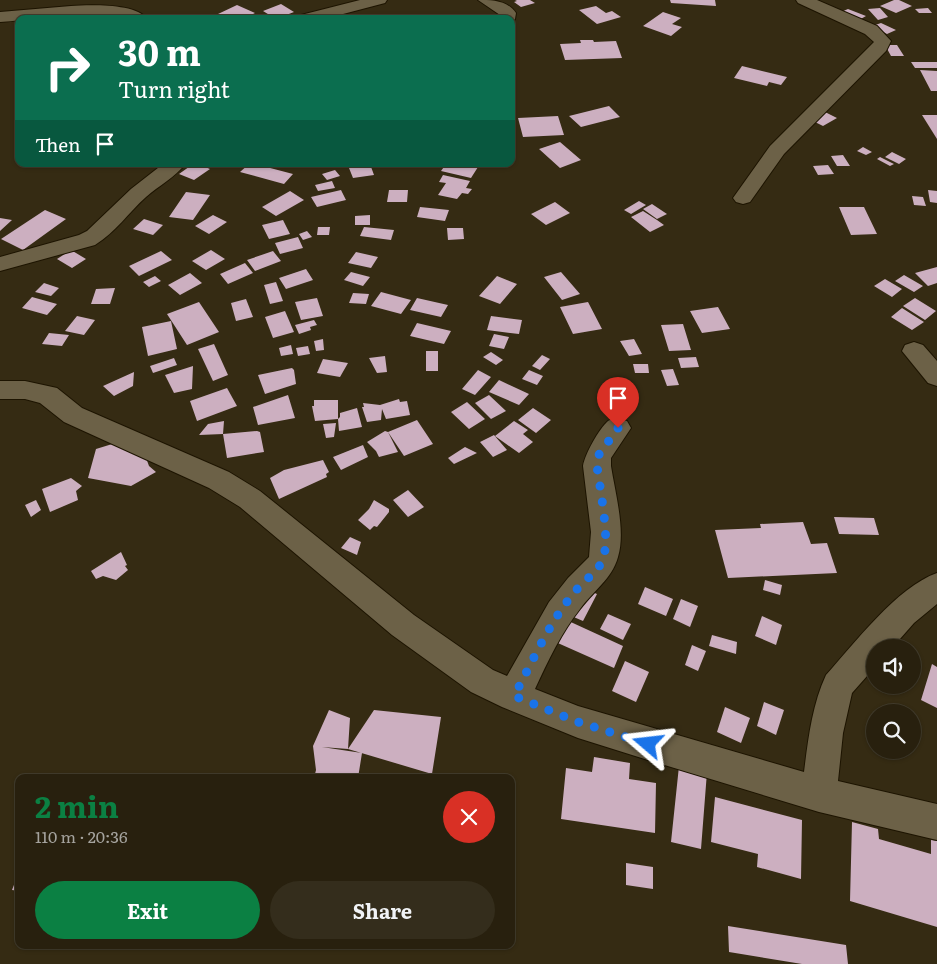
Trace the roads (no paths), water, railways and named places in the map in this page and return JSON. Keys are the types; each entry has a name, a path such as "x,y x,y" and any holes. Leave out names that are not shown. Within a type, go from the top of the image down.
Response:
{"street":[{"path":"319,15 379,0"},
{"path":"486,0 504,9 508,15"},
{"path":"742,198 777,150 880,47 883,41 871,30 804,0"},
{"path":"34,15 90,10 128,13 132,15"},
{"path":"0,18 15,17"},
{"path":"0,264 87,240 96,235 106,229 137,194 171,167"},
{"path":"914,351 937,377"},
{"path":"0,390 25,390 48,395 73,415 219,480 250,499 402,625 482,681 514,696 578,722 819,794 937,822"},
{"path":"514,696 555,620 579,586 597,572 602,560 606,540 597,466 598,456 618,428"},
{"path":"819,794 826,732 837,686 903,613 937,586"}]}
